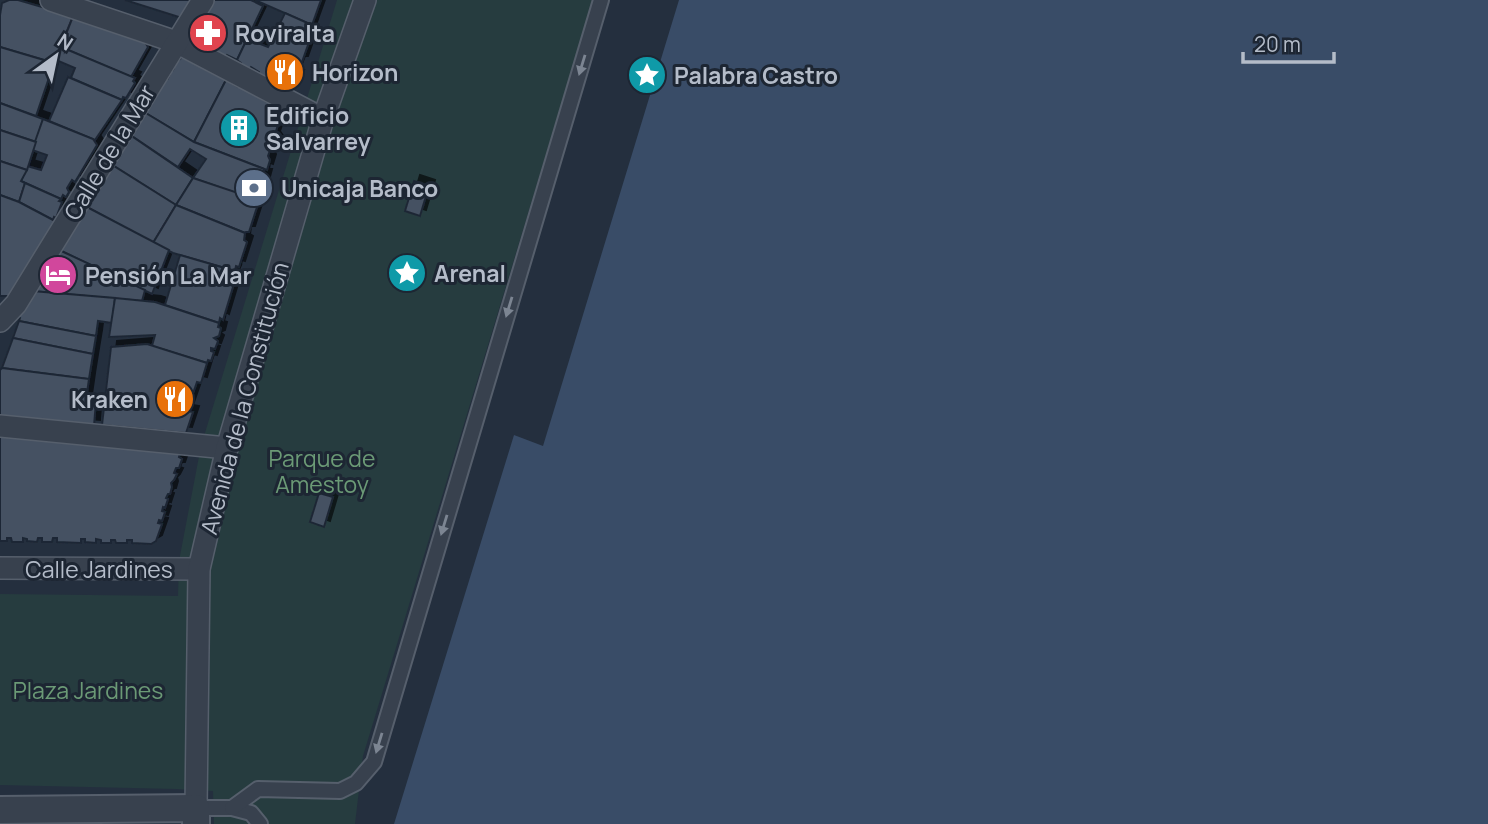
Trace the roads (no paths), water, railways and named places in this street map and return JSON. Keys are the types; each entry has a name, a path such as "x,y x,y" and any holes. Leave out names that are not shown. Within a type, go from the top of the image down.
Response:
{"street":[{"path":"51,0 176,42 323,119"},
{"name":"Calle de la Mar","path":"0,321 16,304 203,0"},
{"name":"Avenida de la Constitución","path":"196,816 199,569 226,448 323,119 365,0"},
{"path":"0,426 226,448"},
{"name":"Calle Jardines","path":"0,568 199,569"},
{"path":"0,810 196,816"}],"lane":[{"path":"196,816 232,808 258,789 340,791 356,783 374,762 601,0"},
{"path":"232,808 251,813 260,824"}],"water":[{"path":"679,0 1488,0 1488,824 394,824 514,435 543,446"}],"place":[{"name":"Roviralta","path":"208,33"},
{"name":"Horizon","path":"285,72"},
{"name":"Palabra Castro","path":"647,75"},
{"name":"Edificio Salvarrey","path":"239,128"},
{"name":"Unicaja Banco","path":"254,188"},
{"name":"Arenal","path":"407,273"},
{"name":"Pensión La Mar","path":"58,275"},
{"name":"Kraken","path":"175,399"}],"park label":[{"name":"Parque de Amestoy","path":"322,471"},
{"name":"Plaza Jardines","path":"88,690"}]}
